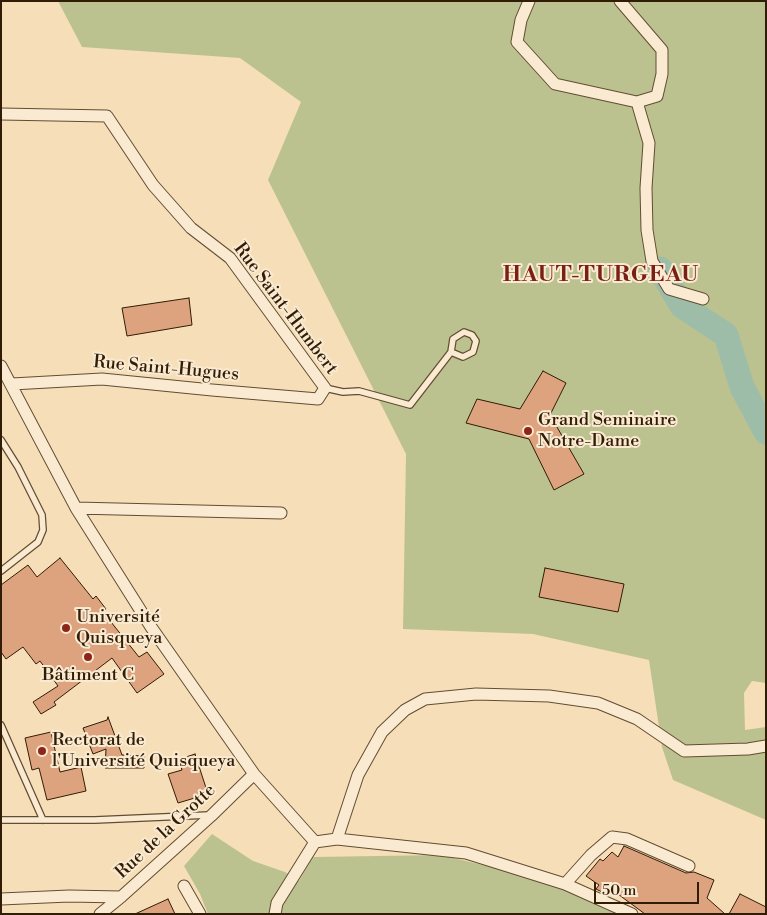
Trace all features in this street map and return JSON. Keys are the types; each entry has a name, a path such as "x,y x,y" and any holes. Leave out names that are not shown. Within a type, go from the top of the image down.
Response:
{"street":[{"path":"529,1 520,20 517,42 555,84 637,102 657,96 662,74 662,50 620,1"},
{"path":"637,102 649,144 646,205 647,230 652,260 669,289 703,299"},
{"name":"Rue Saint-Humbert","path":"1,114 107,116 153,185 190,228 230,258 325,388 318,399"},
{"path":"1,366 76,508 151,627 254,774 314,842"},
{"name":"Rue Saint-Hugues","path":"12,384 102,379 318,399"},
{"path":"76,508 281,513"},
{"path":"337,839 358,775 382,732 405,710 425,699 476,694 549,696 598,703 637,719 684,752 748,749 766,746"},
{"name":"Rue de la Grotte","path":"100,914 211,816 254,774"},
{"path":"565,884 591,855 612,837 627,839 689,866"},
{"path":"314,842 337,839 466,853 565,884 632,914"},
{"path":"275,914 277,903 314,842"},
{"path":"184,886 200,914"},
{"path":"1,899 69,896 121,897"}],"lane":[{"path":"325,388 343,392 359,391 410,405 451,352 453,339 464,332 472,335 476,342 473,352 463,357 451,352"},
{"path":"1,440 18,467 42,515 43,530 38,542 1,571"},
{"path":"1,725 43,820"},
{"path":"1,820 95,820 211,816"}],"green space":[{"path":"58,1 766,1 766,683 752,681 744,693 745,730 766,727 766,820 673,780 662,747 649,660 533,634 403,629 406,454 268,180 301,102 240,58 82,47"},
{"path":"212,834 253,861 285,872 299,881 313,857 441,855 575,887 624,914 208,914 200,894 184,866"}],"building":[{"path":"189,298 192,325 127,336 122,308"},
{"name":"Grand Seminaire Notre-Dame","path":"543,371 566,383 550,415 584,474 554,490 529,439 466,423 477,399 520,409"},
{"path":"60,558 93,599 96,596 106,609 103,612 139,657 147,652 164,674 137,693 112,658 54,702 56,705 41,714 33,702 58,686 40,661 36,664 23,647 6,659 1,652 1,585 28,565 37,577"},
{"path":"545,568 624,584 618,612 539,597"},
{"path":"108,717 122,755 144,756 144,768 105,768 106,749 93,754 83,728 107,720"},
{"path":"51,732 60,772 81,767 86,791 47,800 39,768 32,770 25,738"},
{"path":"195,754 208,794 178,803 168,774 182,770 180,764 185,763 183,758"},
{"path":"624,846 686,873 694,872 714,880 707,898 725,914 645,914 611,889 606,894 596,889 599,885 586,876 600,859 603,861 612,852 618,857"},
{"path":"740,894 766,907 766,914 729,914"},
{"path":"168,899 175,914 135,914"}],"waterway":[{"path":"660,269 682,306 726,335 742,387 766,432"}],"place":[{"name":"Grand Seminaire Notre-Dame","path":"528,431"},
{"name":"Université Quisqueya","path":"66,628"},
{"name":"Bâtiment C","path":"88,657"},
{"name":"Rectorat de l'Université Quisqueya","path":"42,751"}],"district":[{"name":"HAUT-TURGEAU","path":"601,276"}]}
